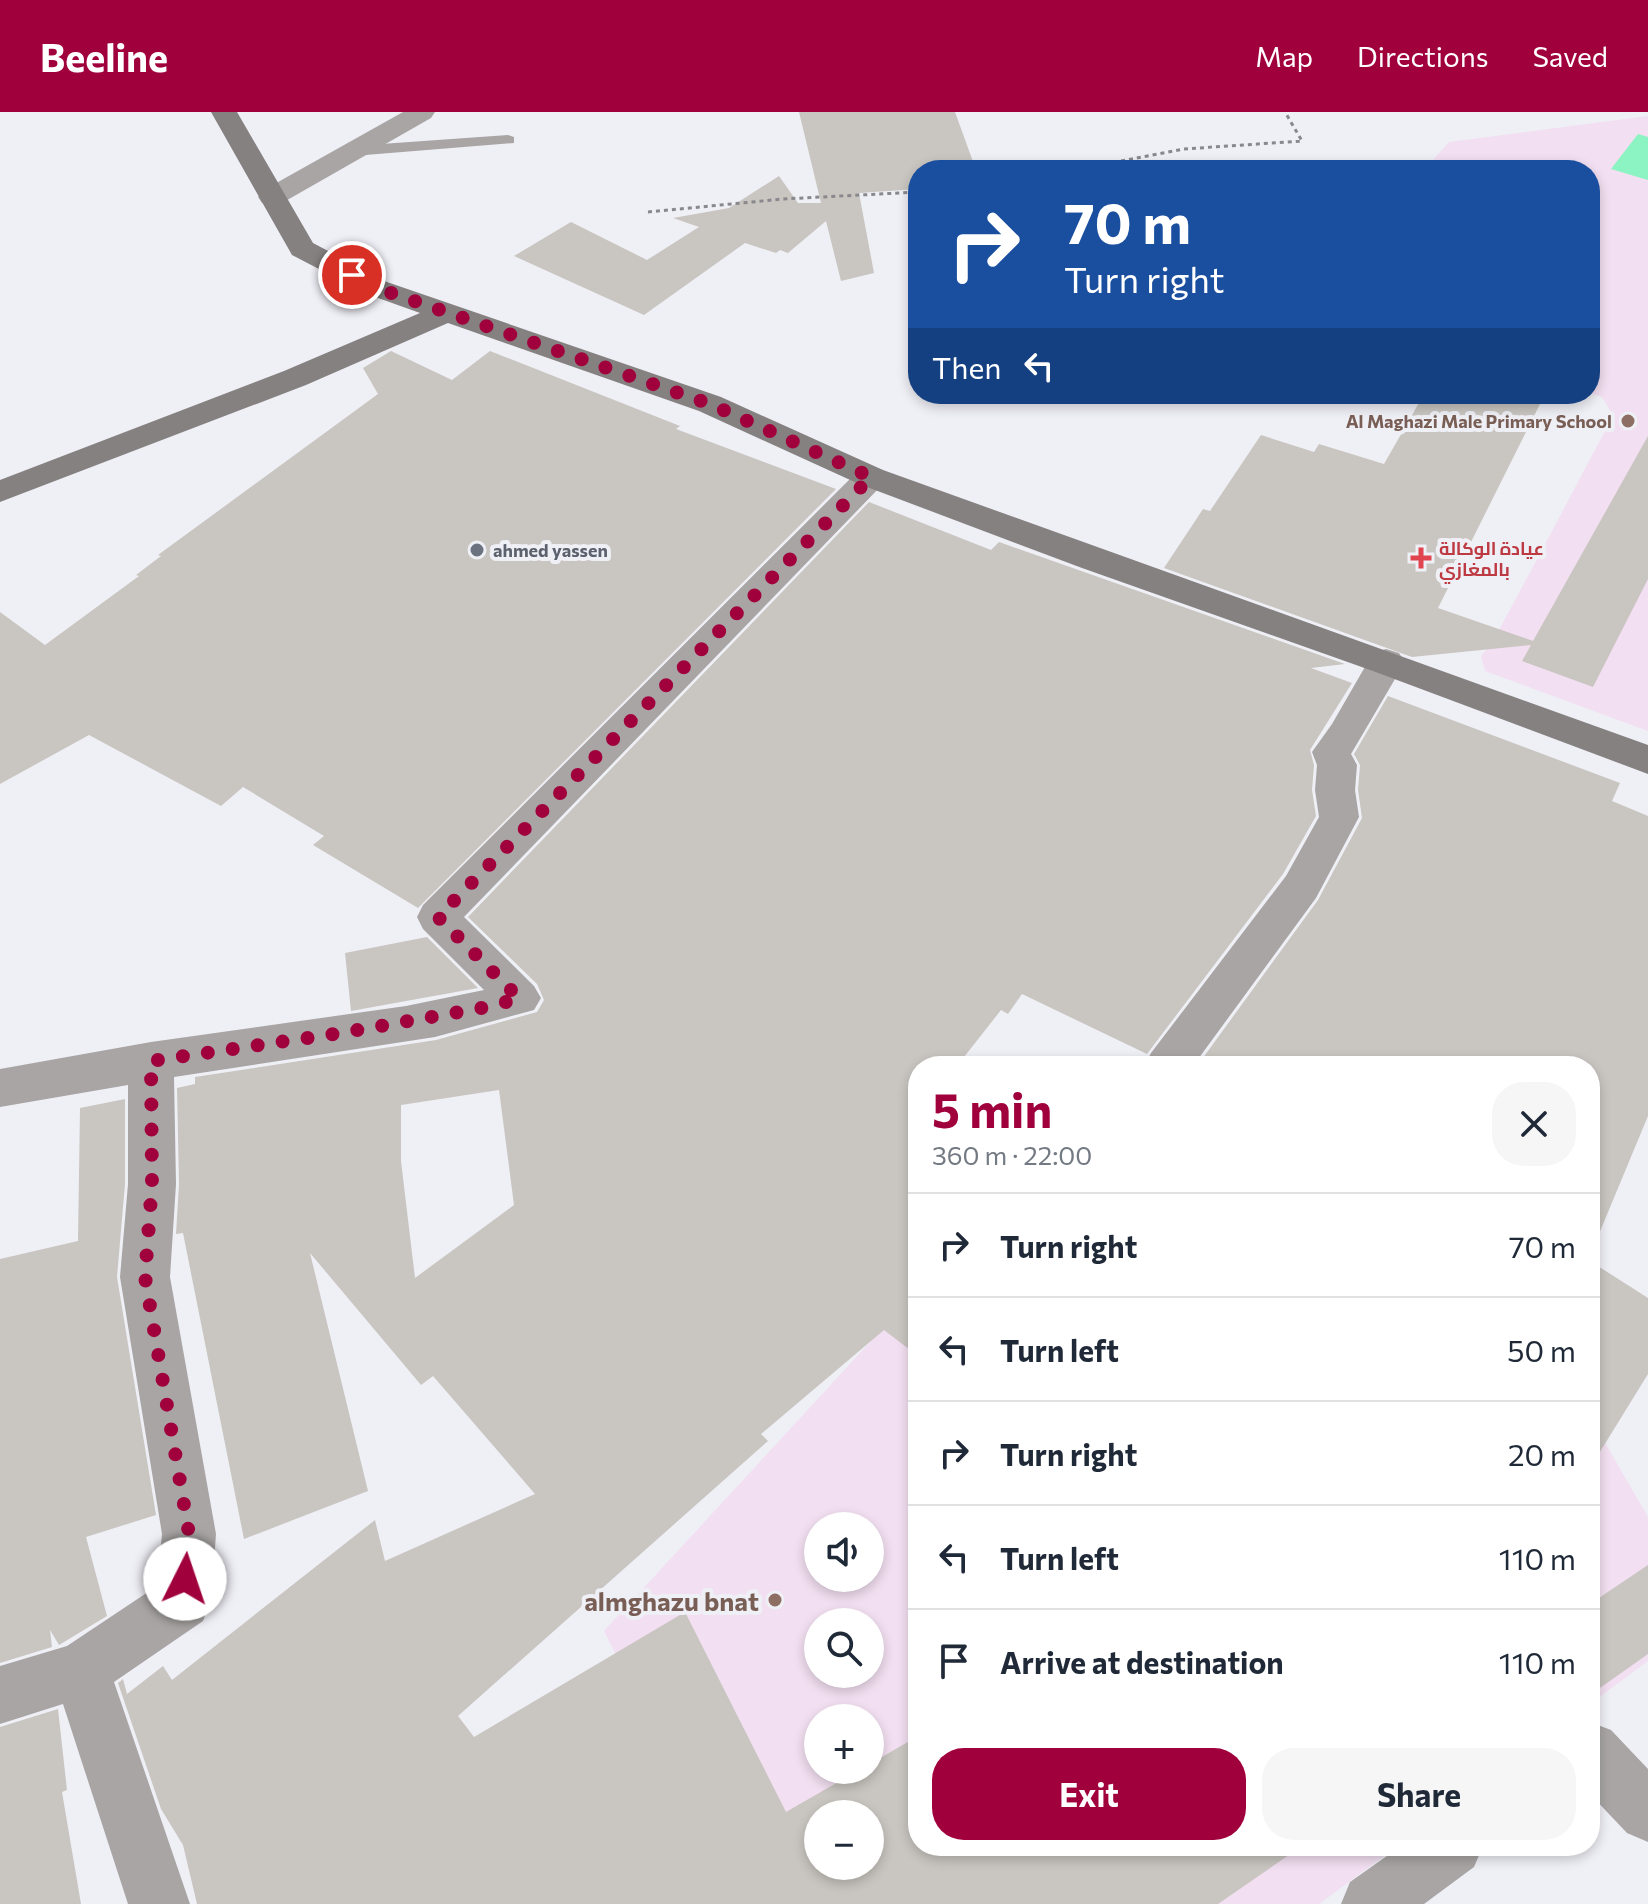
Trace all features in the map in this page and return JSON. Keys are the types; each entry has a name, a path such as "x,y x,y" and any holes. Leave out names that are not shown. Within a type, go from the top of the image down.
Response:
{"street":[{"path":"224,112 302,249 377,288 710,404 871,477 1094,560 1386,662 1648,760"},
{"path":"272,197 422,112"},
{"path":"0,492 295,378 448,312"},
{"path":"0,1088 151,1061 356,1031 493,1006 519,998 438,917 871,477"},
{"path":"1174,1056 1309,873 1339,817 1335,790 1337,765 1331,752 1346,733 1386,662"},
{"path":"0,1695 81,1670 183,1601 189,1534 145,1277 152,1184 151,1061"},
{"path":"81,1670 159,1904"},
{"path":"1600,1762 1648,1812"},
{"path":"1372,1904 1439,1856"}],"lane":[{"path":"353,151 508,140"}],"path":[{"path":"1126,160 1184,149 1302,141 1285,112"},
{"path":"648,212 783,199 908,193"}],"shaded area":[{"name":"Al Maghazi Male Primary School","path":"1648,116 1648,731 1485,671 1481,656 1492,643 1541,552 1606,429 1611,412 1600,396 1600,160 1433,160 1449,142"},
{"name":"almghazu bnat","path":"908,1301 908,1856 1384,1856 1319,1904 714,1904 698,1819 604,1631"},
{"path":"1600,1434 1648,1517 1648,1661 1600,1697"}],"green space":[{"path":"1638,134 1648,137 1648,180 1611,169"}],"building":[{"path":"799,112 955,112 972,160 908,160 908,190 859,193 874,273 841,281 826,221 788,253 780,250 776,253 745,243 644,315 514,256 571,222 647,260 699,227 673,218 729,208 779,176 798,203 821,203"},
{"path":"391,351 452,380 490,351 680,426 676,429 836,489 418,908 313,845 324,836 243,787 221,806 89,735 0,784 0,612 45,645 139,576 136,575 161,556 158,555 378,394 363,368"},
{"path":"1418,404 1540,404 1438,608 1533,641 1648,436 1648,579 1593,687 1522,661 1531,645 1412,657 1164,568 1203,509 1210,511 1261,435 1314,452 1319,444 1384,464"},
{"path":"869,502 991,550 999,542 1345,664 1311,668 1352,683 1310,750 1314,765 1312,790 1316,816 1283,874 1147,1054 1022,994 1008,1014 1001,1010 965,1056 908,1056 908,1348 884,1330 761,1434 768,1441 458,1716 474,1737 685,1612 786,1812 804,1802 804,1880 884,1880 884,1800 807,1800 835,1784 884,1784 884,1756 908,1742 908,1856 1288,1856 1218,1904 197,1904 183,1845 161,1809 118,1683 123,1679 127,1694 163,1666 172,1680 375,1520 385,1561 535,1494 433,1376 421,1385 310,1253 368,1491 244,1539 183,1233 176,1234 179,1184 177,1088 195,1084 195,1077 436,1040 537,1012 544,1000 537,984 468,917","holes":["499,1090 514,1205 415,1278 401,1161 401,1105"]},
{"path":"1388,696 1620,783 1612,801 1648,816 1648,1116 1600,1231 1600,1056 1204,1056 1318,900 1362,818 1358,790 1360,765 1354,754"},
{"path":"427,937 478,988 351,1011 345,953"},
{"path":"125,1099 125,1184 117,1277 156,1515 86,1537 107,1616 59,1645 50,1630 52,1647 0,1663 0,1259 78,1241 80,1108"},
{"path":"1600,1267 1648,1298 1648,1374 1600,1452"},
{"path":"1648,1565 1648,1654 1600,1688 1600,1597"},
{"path":"58,1709 67,1790 62,1792 81,1904 0,1904 0,1727"}],"place":[{"name":"Al Maghazi Male Primary School","path":"1628,421"},
{"name":"ahmed yassen","path":"477,550"},
{"name":"عيادة الوكالة بالمغازي","path":"1421,558"},
{"name":"almghazu bnat","path":"775,1600"}],"route":[{"path":"185,1579 189,1534 145,1277 152,1184 151,1061 341,1033 493,1006 519,998 438,917 871,477 710,404 377,288 352,275"}]}
